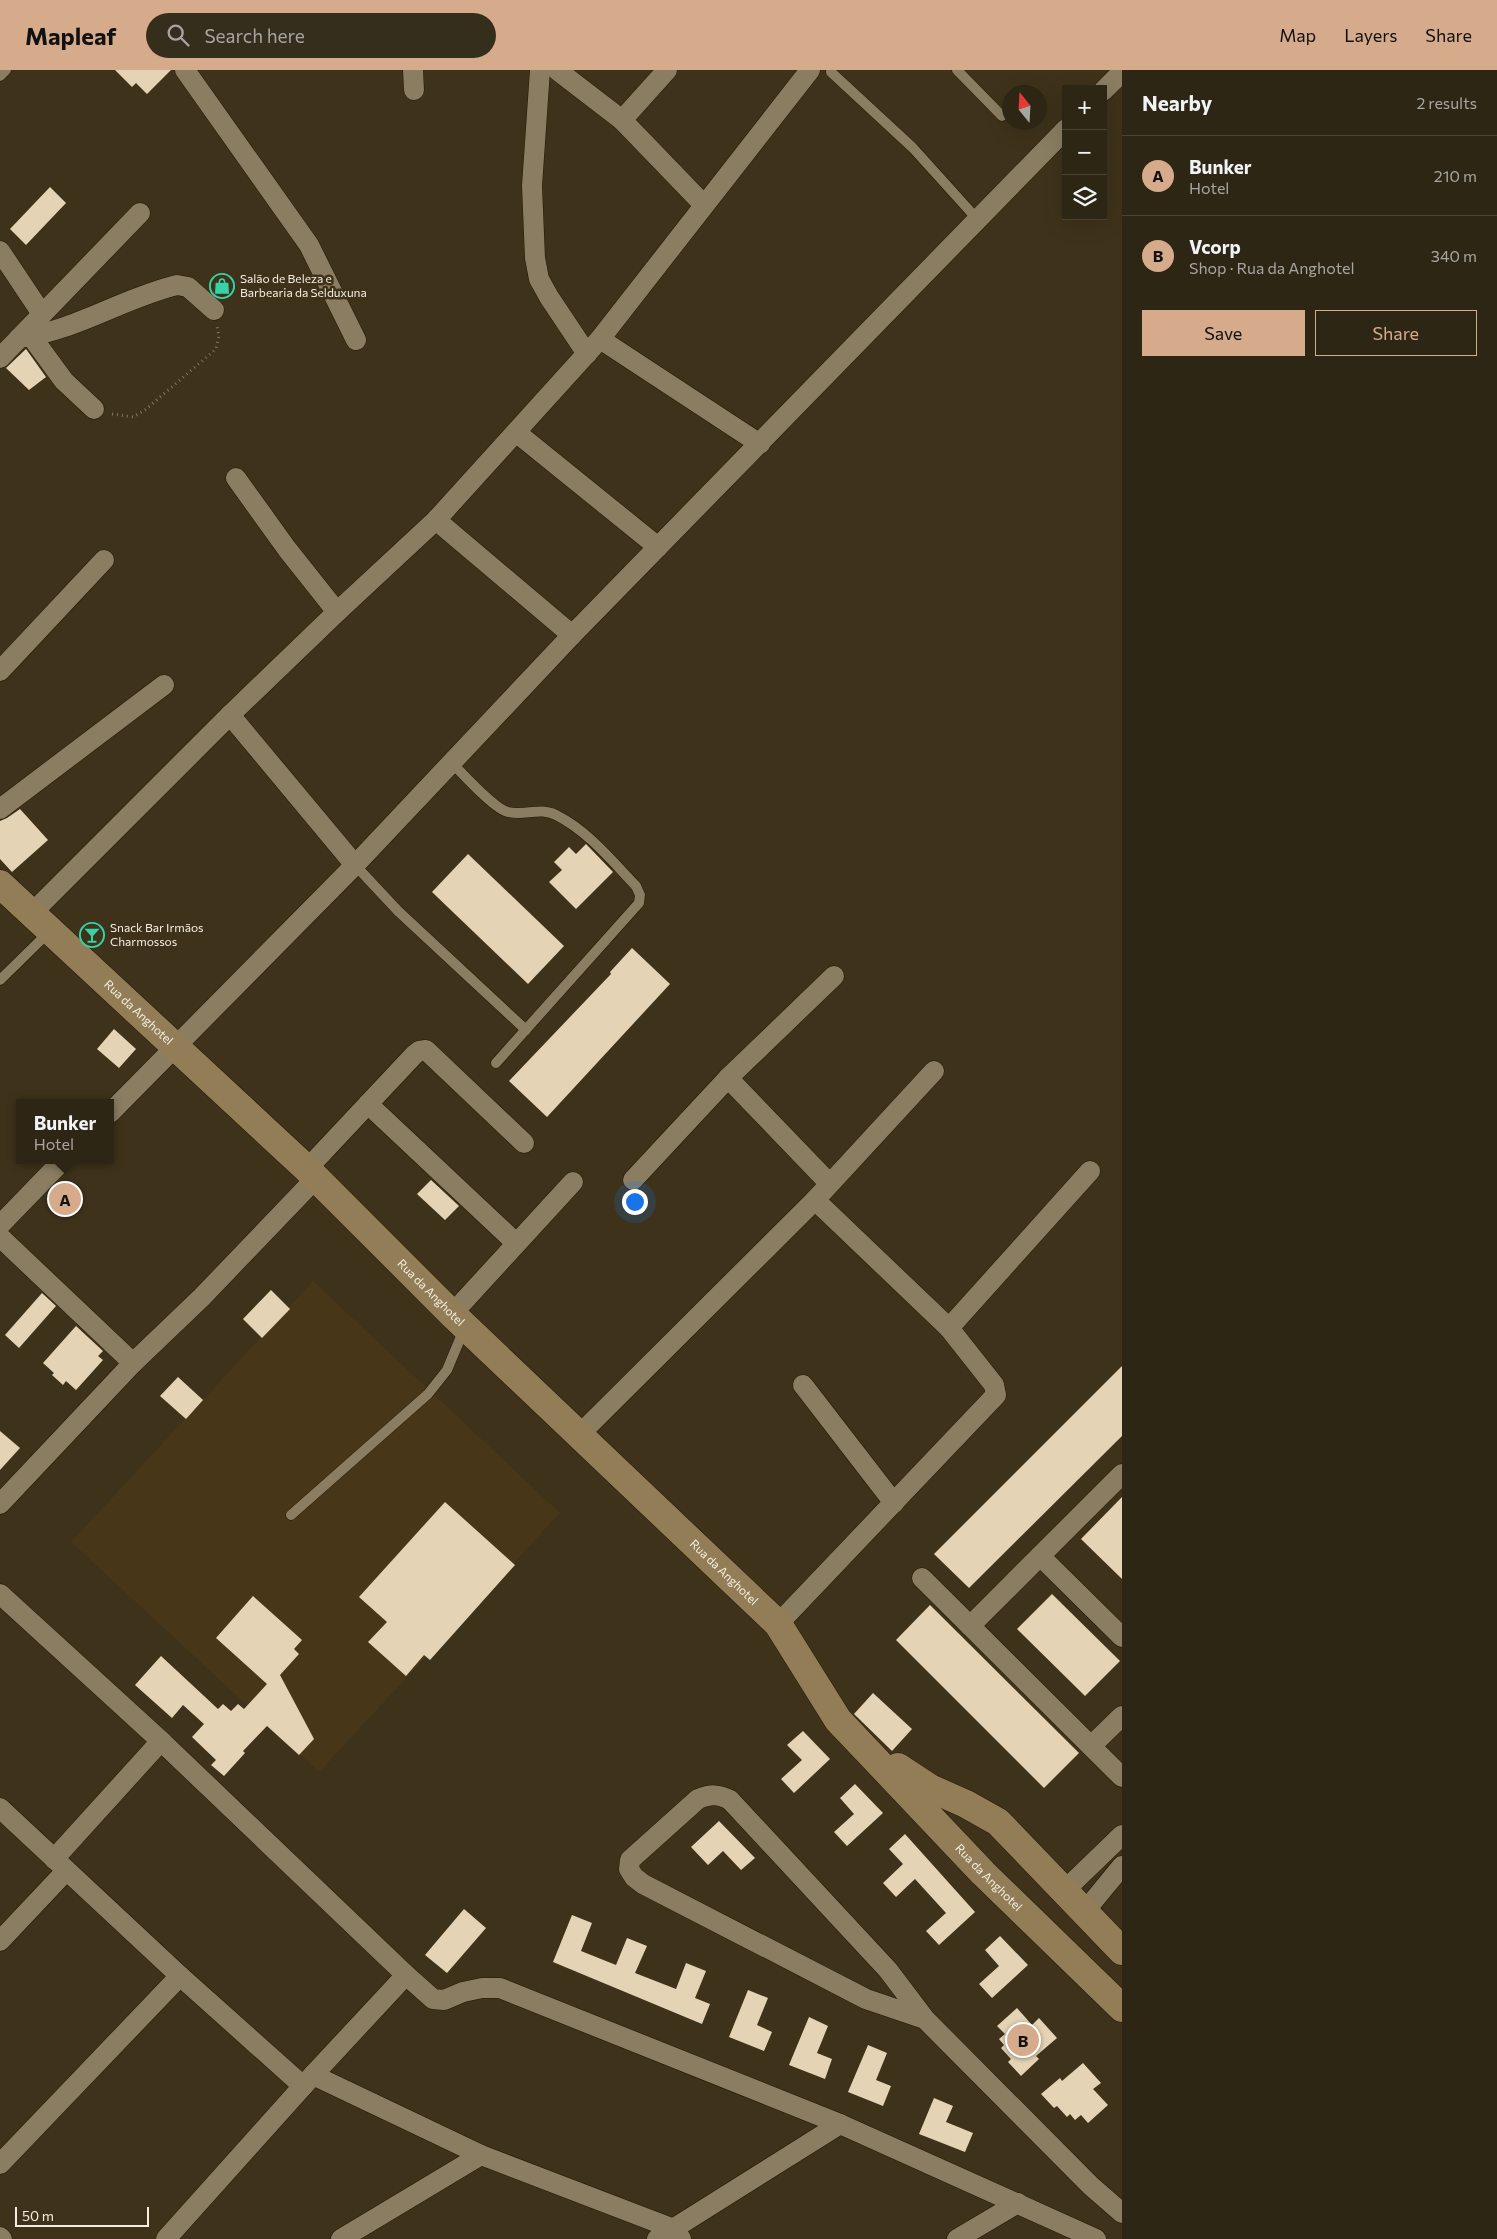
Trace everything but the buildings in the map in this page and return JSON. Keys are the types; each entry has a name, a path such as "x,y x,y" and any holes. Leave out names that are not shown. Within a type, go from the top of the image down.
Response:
{"main road":[{"name":"Rua da Anghotel","path":"0,884 176,1045 311,1174 459,1320 778,1624 838,1720 984,1873 1122,2008"},
{"name":"Rua da Anghotel","path":"838,1720 906,1774 998,1822 1122,1951"}],"street":[{"path":"185,70 309,245 356,340"},
{"path":"413,70 414,90"},
{"path":"540,70 532,186 535,258 539,279 587,354"},
{"path":"557,70 622,120 704,205"},
{"path":"622,120 666,70"},
{"path":"40,922 230,715 436,520 517,433 600,339 810,70"},
{"path":"1107,87 1122,72"},
{"path":"114,1108 354,865 572,635 1062,134"},
{"path":"0,358 25,337 42,314 140,213"},
{"path":"0,251 42,314"},
{"path":"25,337 61,330 107,310 177,285 186,285 214,310"},
{"path":"25,337 64,381 94,409"},
{"path":"600,339 760,444"},
{"path":"517,433 658,547"},
{"path":"236,478 287,549 337,612"},
{"path":"436,520 572,635"},
{"path":"0,671 104,560"},
{"path":"0,809 164,685"},
{"path":"230,715 354,865"},
{"path":"633,1180 728,1078 834,976"},
{"path":"0,1504 133,1363 202,1297 311,1174 368,1104 419,1051 426,1050 524,1143"},
{"path":"579,1435 814,1200 934,1071"},
{"path":"728,1078 829,1184"},
{"path":"368,1104 516,1243"},
{"path":"0,1225 59,1164"},
{"path":"949,1328 1090,1171"},
{"path":"459,1320 516,1243 573,1182"},
{"path":"778,1624 996,1395 994,1386 949,1328 814,1200"},
{"path":"0,1237 133,1363"},
{"path":"803,1385 894,1503"},
{"path":"970,1626 1122,1474"},
{"path":"1040,1556 1122,1637"},
{"path":"922,1578 1122,1777"},
{"path":"0,1594 161,1741 433,1999 444,2000 463,1992 482,1988 500,1988 840,2124 1018,2202 1096,2239"},
{"path":"1091,1746 1122,1716"},
{"path":"0,1941 161,1741"},
{"path":"925,2019 866,1999 643,1884 634,1877 629,1869 630,1860 698,1800 709,1795 721,1795 730,1800 888,1970 925,2019 1091,2186 1122,2213"},
{"path":"0,1808 180,1976 308,2080 671,2236 840,2124"},
{"path":"1064,1890 1122,1835"},
{"path":"1085,1911 1122,1866"},
{"path":"866,1999 882,1986 888,1970"},
{"path":"166,2239 308,2080 406,1975"},
{"path":"0,2164 180,1976"},
{"path":"340,2239 481,2154"},
{"path":"957,2239 1018,2202"}],"lane":[{"path":"0,76 6,70"},
{"path":"957,70 1002,116"},
{"path":"831,72 913,148 978,220"},
{"path":"451,762 500,809 515,813 546,811 558,816 589,837 636,886 640,896 639,903 496,1063"},
{"path":"354,865 398,911 526,1030"},
{"path":"0,980 40,922"},
{"path":"291,1515 428,1394 447,1370 459,1320"}],"path":[{"path":"133,417 145,410 216,348 219,336 214,310"}],"shaded area":[{"path":"313,1281 560,1513 319,1772 71,1542"}],"place":[{"name":"Salão de Beleza e Barbearia da Selduxuna","path":"222,286"},
{"name":"Snack Bar Irmãos Charmossos","path":"92,935"},
{"name":"Bunker","path":"65,1199"},
{"name":"Vcorp","path":"1023,2040"}]}
